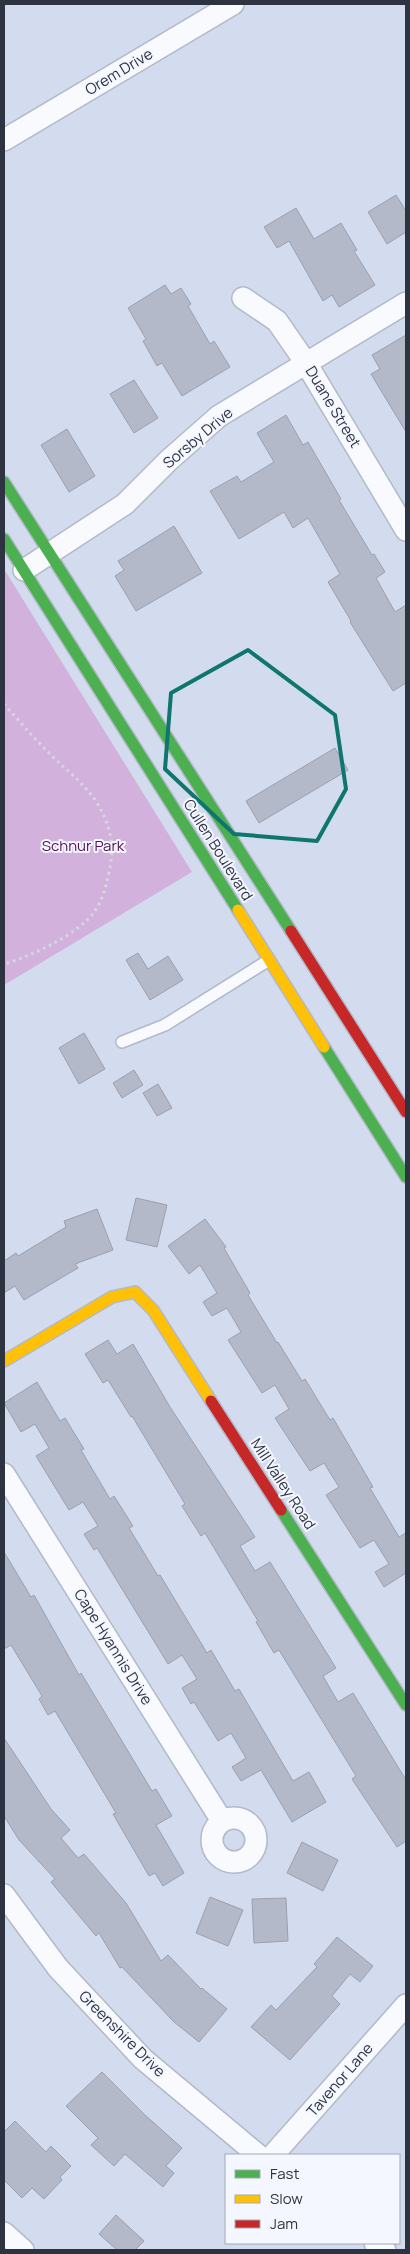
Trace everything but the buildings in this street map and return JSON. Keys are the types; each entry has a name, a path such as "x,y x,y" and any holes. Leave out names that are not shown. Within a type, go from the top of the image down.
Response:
{"main road":[{"name":"Cullen Boulevard","path":"4,482 15,538 24,570 269,960 385,1136 406,1178"},
{"name":"Cullen Boulevard","path":"15,538 48,554 217,832 406,1112"},
{"path":"197,845 217,832"},
{"name":"Mill Valley Road","path":"4,1361 112,1297 135,1292 153,1310 406,1705"}],"street":[{"name":"Orem Drive","path":"4,140 233,4"},
{"name":"Duane Street","path":"243,298 276,321 306,362 406,530"},
{"name":"Sorsby Drive","path":"24,570 125,504 169,460 219,416 406,302"},
{"name":"Cape Hyannis Drive","path":"4,1474 222,1821"},
{"name":"Greenshire Drive","path":"4,1894 58,1968 143,2059 257,2154"},
{"name":"Tavenor Lane","path":"275,2154 406,2005"},
{"path":"4,2233 23,2250"}],"lane":[{"path":"122,1042 165,1025 269,960"}],"path":[{"path":"4,704 51,755 81,781 108,824 113,842 105,892 94,912 74,930 46,948 4,964"}],"highlighted area":[{"path":"248,650 335,715 346,789 317,841 234,834 165,769 171,693"}],"green space":[{"name":"Schnur Park","path":"4,569 192,872 4,985"}],"traffic: fast":[{"path":"4,482 291,931"},
{"path":"4,539 238,910"},
{"path":"324,1047 406,1177"},
{"path":"281,1510 406,1705"}],"traffic: slow":[{"path":"238,910 324,1047"},
{"path":"4,1361 112,1297 135,1292 153,1310 211,1401"}],"traffic: jam":[{"path":"291,931 406,1112"},
{"path":"211,1401 281,1510"}]}
